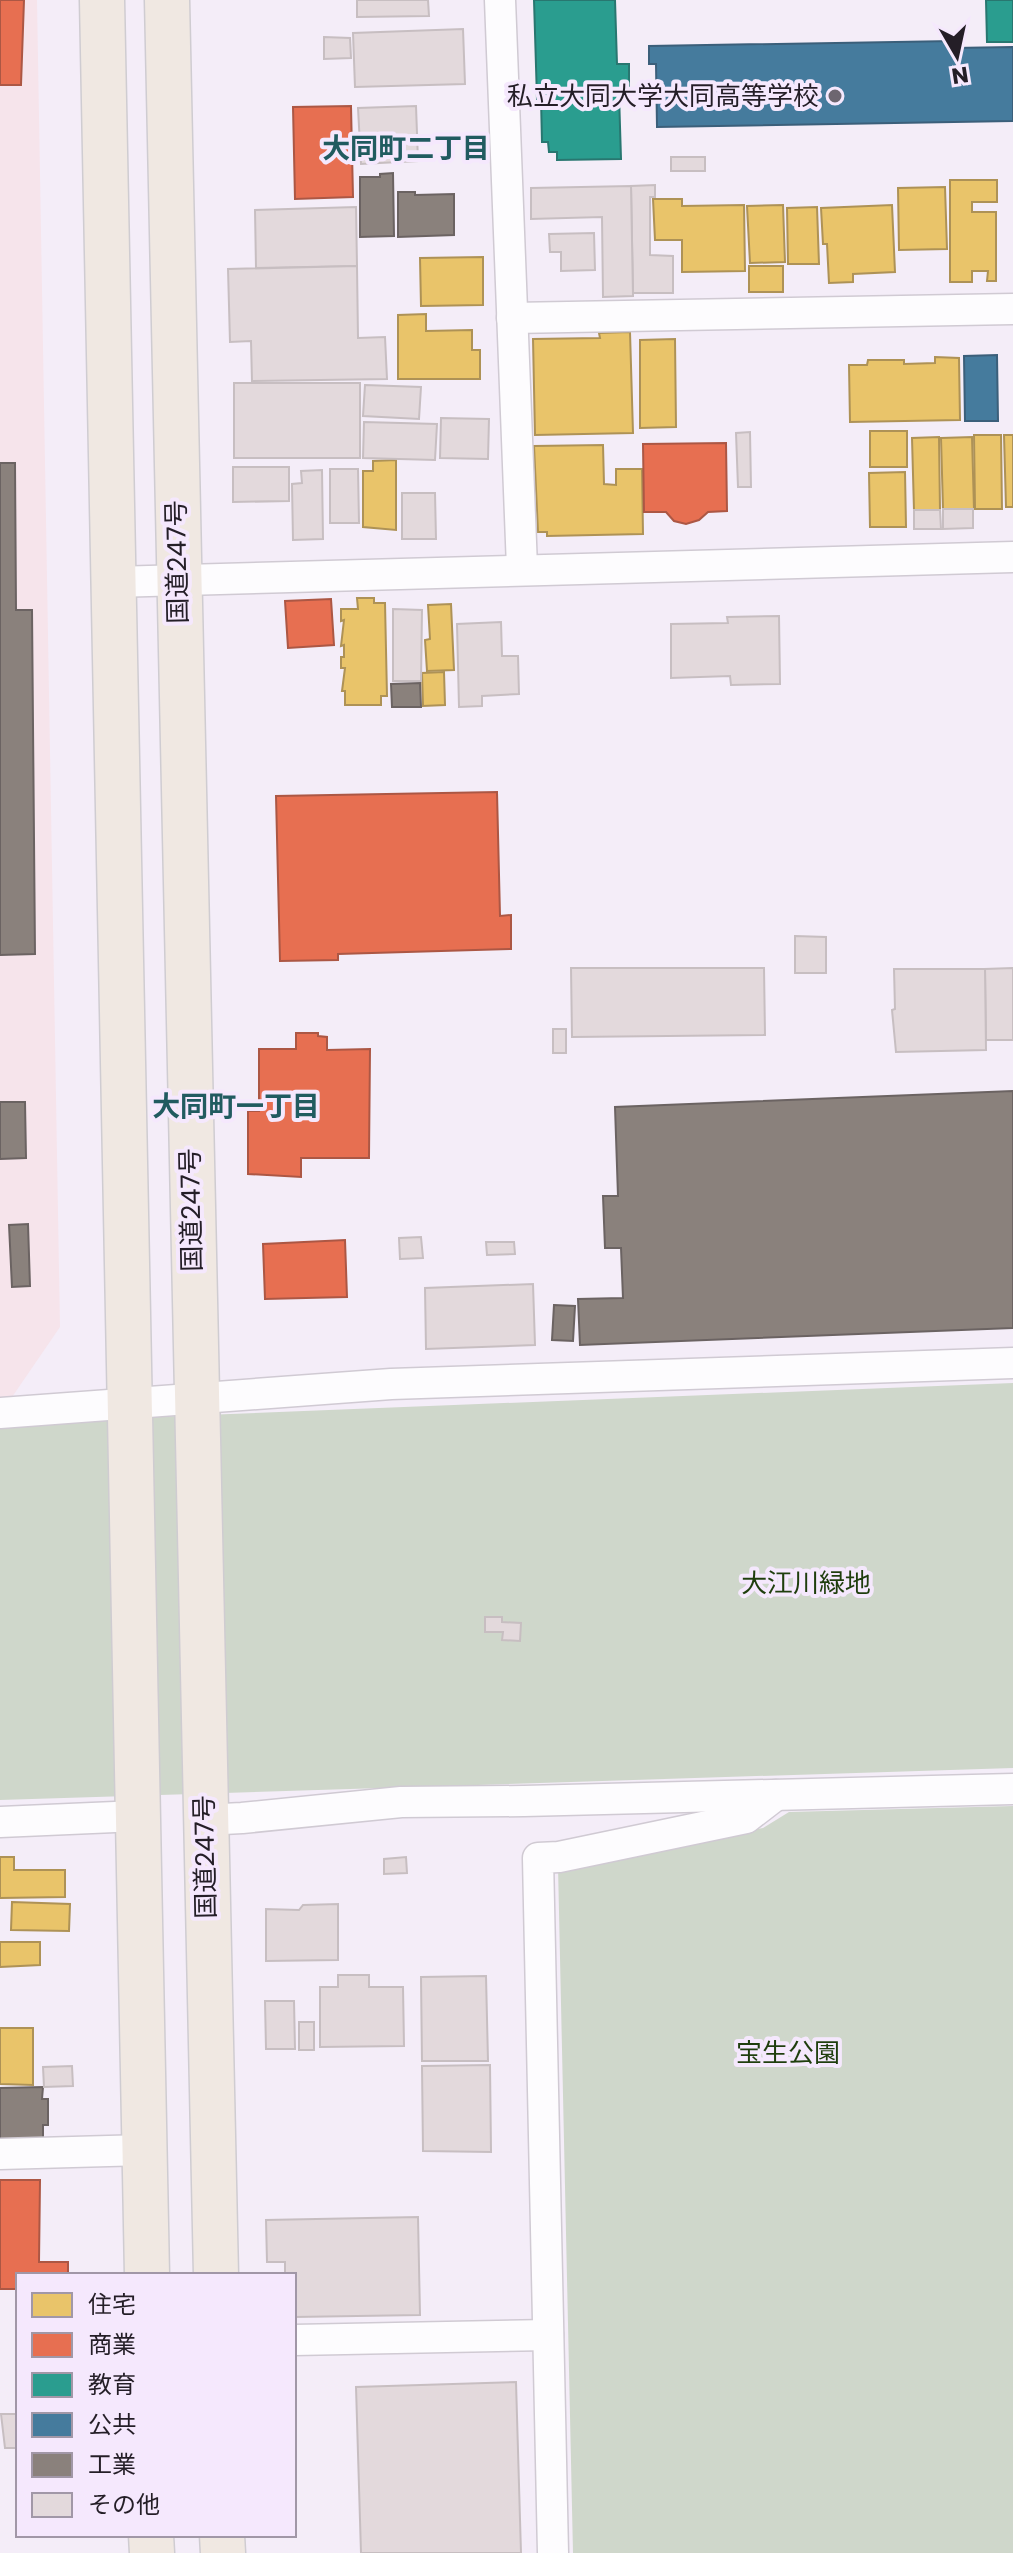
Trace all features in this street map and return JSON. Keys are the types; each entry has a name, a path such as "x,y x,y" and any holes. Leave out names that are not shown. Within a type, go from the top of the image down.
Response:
{"highway":[{"path":"102,0 147,2273"},
{"name":"国道247号","path":"167,0 177,578 216,2273"}],"street":[{"path":"500,0 522,568"},
{"path":"512,318 1013,309"},
{"path":"113,582 522,568 1013,557"},
{"path":"0,1413 391,1384 1013,1363"},
{"path":"204,1820 401,1802 1013,1789"},
{"path":"553,2553 538,1858 559,1857 746,1818 776,1795"},
{"path":"0,1822 138,1816"},
{"path":"0,2154 145,2150"},
{"path":"296,2340 548,2335"}],"shaded area":[{"path":"0,0 37,0 60,1327 10,1400 0,1400"}],"green space":[{"name":"大江川緑地","path":"1013,1383 1013,1768 0,1800 0,1423"},
{"name":"宝生公園","path":"1013,1806 1013,2553 573,2553 558,1866 763,1828 789,1812"}],"building: 住宅":[{"path":"950,180 997,180 997,202 972,202 972,212 996,212 996,281 987,281 988,271 972,271 972,282 950,282"},
{"path":"945,187 947,249 899,250 898,188"},
{"path":"653,199 682,199 682,206 744,205 745,271 682,272 682,240 655,240"},
{"path":"783,205 785,262 750,263 747,206"},
{"path":"892,205 895,272 853,274 853,282 829,283 821,208"},
{"path":"817,207 819,264 788,264 787,208"},
{"path":"483,257 483,305 421,306 420,258"},
{"path":"749,266 783,266 783,292 749,292"},
{"path":"426,314 426,331 472,330 472,350 480,350 480,379 398,379 398,315"},
{"path":"630,332 633,433 535,435 533,339 600,338 599,333"},
{"path":"675,339 676,427 640,428 640,340"},
{"path":"935,357 959,358 960,420 850,422 849,365 867,365 868,360 935,363"},
{"path":"870,431 907,431 907,467 870,467"},
{"path":"974,435 1001,435 1002,509 975,509"},
{"path":"1004,435 1013,435 1013,507 1006,507"},
{"path":"939,437 940,510 914,510 912,438"},
{"path":"972,437 974,509 943,509 941,438"},
{"path":"603,445 604,484 616,485 616,469 642,469 643,534 547,536 547,532 538,532 534,446"},
{"path":"396,460 396,530 363,527 363,471 373,471 373,461"},
{"path":"905,472 906,527 870,527 869,473"},
{"path":"357,598 374,598 374,603 385,603 387,696 381,696 381,705 345,705 345,691 342,691 345,668 341,668 344,620 341,621 341,609 358,609"},
{"path":"451,604 454,670 427,671 425,640 430,639 428,605"},
{"path":"444,672 445,705 423,706 422,673"},
{"path":"0,1857 14,1857 14,1870 65,1870 65,1897 0,1898"},
{"path":"12,1902 70,1904 69,1931 11,1930"},
{"path":"0,1942 40,1942 40,1965 0,1967"},
{"path":"0,2028 33,2028 33,2085 0,2084"}],"building: 商業":[{"path":"0,0 24,0 21,85 0,85"},
{"path":"351,106 353,197 295,199 293,107"},
{"path":"726,443 727,511 708,512 699,520 686,524 674,521 666,512 644,512 643,444"},
{"path":"331,599 334,645 288,648 285,601"},
{"path":"497,792 500,916 511,915 511,949 338,954 338,960 280,961 276,796"},
{"path":"296,1033 318,1033 318,1036 327,1037 327,1050 370,1049 369,1158 301,1158 301,1177 248,1174 248,1111 259,1111 259,1049 296,1049"},
{"path":"345,1240 347,1297 265,1299 263,1244"},
{"path":"0,2180 40,2180 39,2262 68,2262 68,2273 16,2273 16,2289 0,2289"}],"building: 教育":[{"path":"534,0 615,0 617,64 629,64 629,94 619,94 621,159 557,160 557,152 549,152 548,142 542,142 541,99 537,99"},
{"path":"986,0 1013,0 1013,42 987,42"}],"building: 公共":[{"name":"私立大同大学大同高等学校","path":"953,41 953,48 1013,47 1013,121 657,127 656,64 649,64 649,46"},
{"path":"997,355 998,421 965,421 964,356"}],"building: 工業":[{"path":"393,173 394,236 360,237 360,177 380,177 380,174"},
{"path":"398,192 454,194 454,235 398,237"},
{"path":"0,463 15,463 16,610 32,610 35,954 0,955"},
{"path":"420,683 421,707 392,707 391,684"},
{"path":"1013,1091 1013,1328 580,1345 578,1299 623,1298 621,1248 605,1248 603,1196 618,1196 615,1107"},
{"path":"0,1102 25,1102 26,1158 0,1159"},
{"path":"28,1224 30,1286 12,1287 9,1225"},
{"path":"554,1305 575,1306 573,1341 552,1340"},
{"path":"43,2087 42,2099 48,2099 48,2125 43,2125 43,2141 0,2142 0,2088"}],"building: その他":[{"path":"357,0 428,0 429,16 357,17"},
{"path":"463,29 465,84 355,87 353,33"},
{"path":"324,37 350,38 351,58 324,59"},
{"path":"416,106 418,161 361,164 358,108"},
{"path":"671,157 705,157 705,171 671,171"},
{"path":"655,185 655,197 650,197 650,255 673,256 673,293 633,293 631,186"},
{"path":"631,186 633,296 603,297 602,217 531,219 531,188"},
{"path":"356,207 357,266 256,268 255,210"},
{"path":"594,233 595,270 561,271 561,252 550,252 549,234"},
{"path":"357,266 358,338 385,337 387,379 252,381 251,341 230,342 228,269"},
{"path":"234,383 360,383 360,458 234,458"},
{"path":"365,385 421,387 419,419 363,416"},
{"path":"441,418 489,419 488,459 440,458"},
{"path":"364,422 437,424 435,460 363,458"},
{"path":"750,432 751,487 738,487 736,433"},
{"path":"233,467 289,467 289,501 233,502"},
{"path":"330,469 358,469 359,523 330,523"},
{"path":"322,470 323,539 293,540 292,484 302,483 301,471"},
{"path":"402,493 435,493 436,539 402,539"},
{"path":"943,509 973,509 973,528 943,529"},
{"path":"914,510 940,510 941,529 914,529"},
{"path":"393,609 422,610 421,681 393,681"},
{"path":"779,616 780,684 731,685 730,676 671,678 671,624 728,623 727,617"},
{"path":"501,622 502,656 518,656 519,694 482,696 482,706 459,707 457,624"},
{"path":"795,936 826,937 826,973 795,973"},
{"path":"571,968 764,968 765,1035 572,1037"},
{"path":"1013,968 1013,1040 986,1040 985,969"},
{"path":"894,969 985,969 986,1050 896,1052 892,1010 895,1009"},
{"path":"553,1029 566,1029 566,1053 553,1053"},
{"path":"421,1237 423,1258 400,1259 399,1238"},
{"path":"486,1242 514,1242 515,1254 487,1255"},
{"path":"533,1284 535,1345 426,1349 425,1288"},
{"path":"485,1617 502,1617 502,1622 521,1623 520,1641 502,1640 503,1632 485,1632"},
{"path":"406,1857 407,1873 384,1874 384,1859"},
{"path":"338,1904 338,1960 266,1961 266,1909 299,1910 303,1905"},
{"path":"338,1975 369,1975 369,1987 403,1987 404,2046 320,2047 320,1987 338,1987"},
{"path":"486,1976 488,2061 422,2061 421,1977"},
{"path":"265,2001 294,2001 295,2049 266,2049"},
{"path":"299,2022 314,2022 314,2050 299,2050"},
{"path":"490,2065 491,2152 423,2151 422,2066"},
{"path":"72,2066 73,2086 44,2087 43,2067"},
{"path":"418,2217 420,2315 296,2317 296,2273 285,2273 285,2262 267,2262 266,2220"},
{"path":"516,2382 521,2553 361,2553 356,2387"},
{"path":"1,2414 16,2414 16,2448 5,2448"}],"place":[{"name":"私立大同大学大同高等学校","path":"835,96"}],"district":[{"name":"大同町二丁目","path":"406,148"},
{"name":"大同町一丁目","path":"236,1106"}]}
